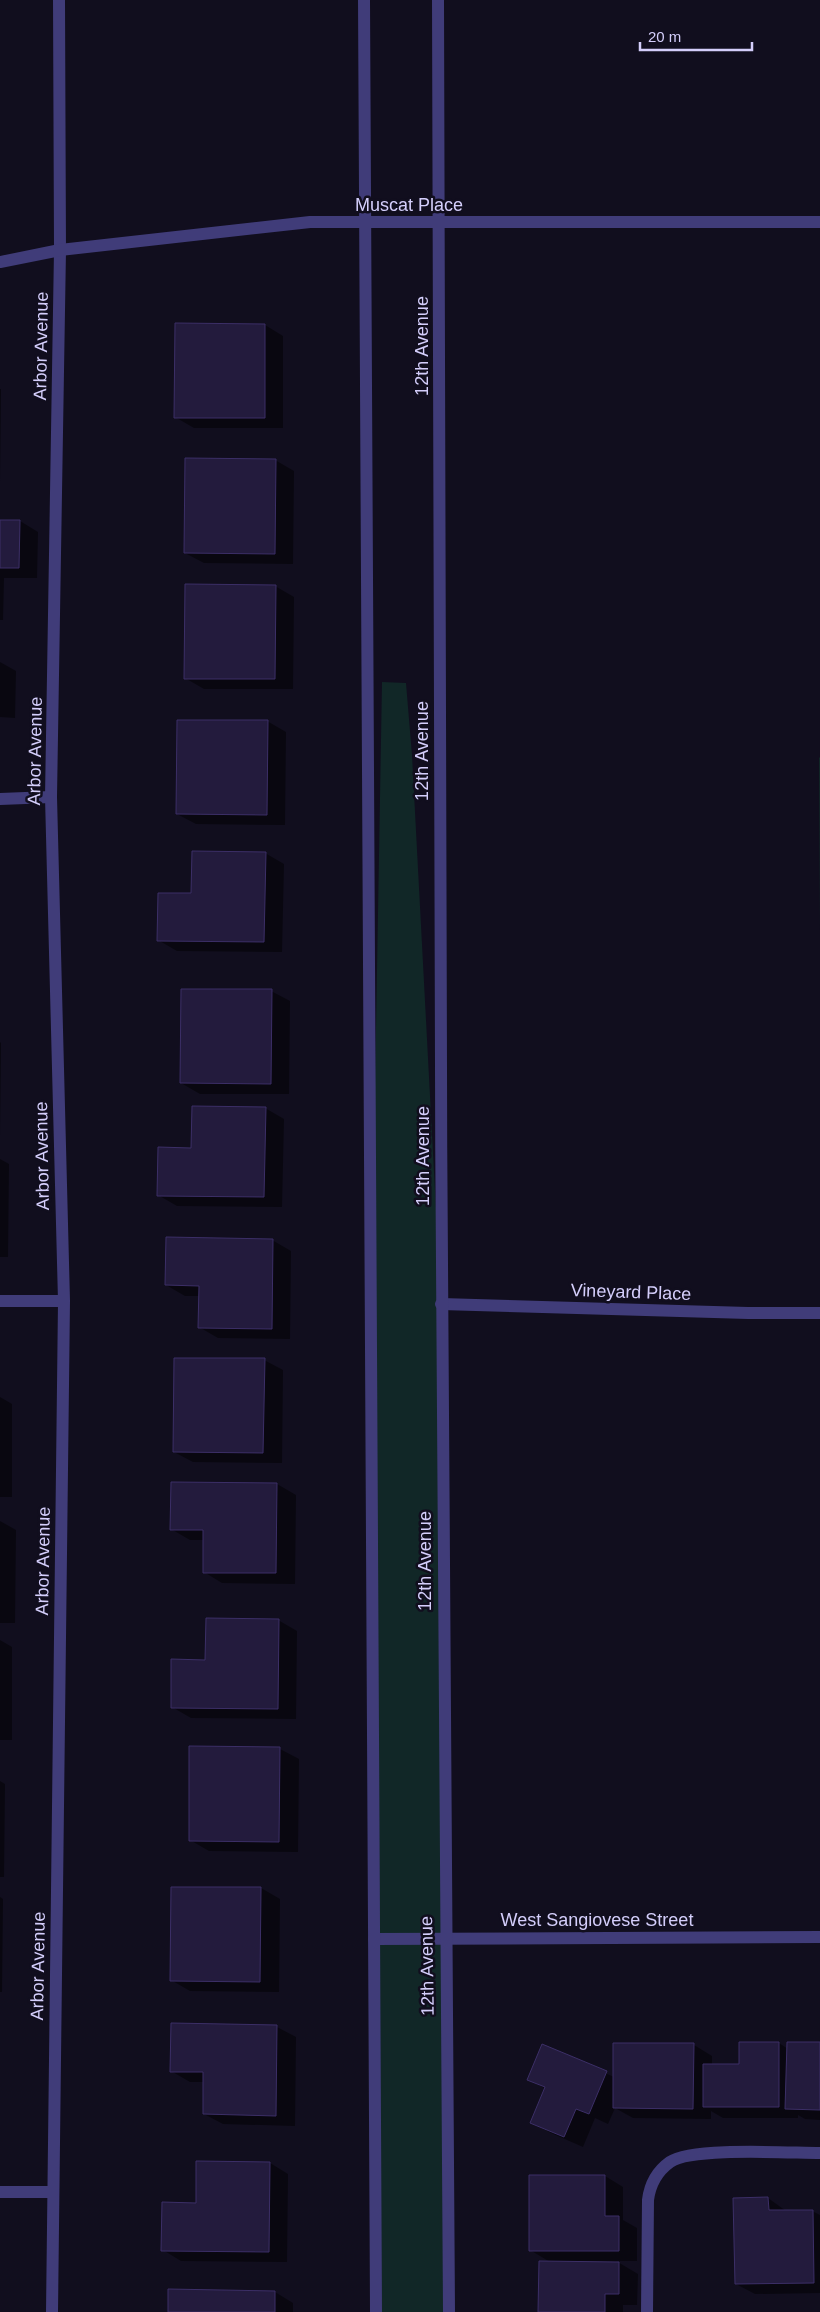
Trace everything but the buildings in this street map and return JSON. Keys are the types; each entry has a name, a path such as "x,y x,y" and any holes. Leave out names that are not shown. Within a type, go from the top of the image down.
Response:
{"street":[{"name":"Arbor Avenue","path":"52,2312 64,1301 51,797 60,250 59,0"},
{"path":"364,0 376,2312"},
{"name":"12th Avenue","path":"438,0 444,1938 450,2312"},
{"name":"Muscat Place","path":"0,262 60,250 310,222 820,222"},
{"path":"0,799 51,797"},
{"path":"0,1301 64,1301"},
{"name":"Vineyard Place","path":"441,1304 748,1313 820,1313"},
{"name":"West Sangiovese Street","path":"374,1939 820,1937"},
{"path":"647,2312 648,2200 650,2183 671,2161 694,2154 820,2152"},
{"path":"0,2192 52,2192"}],"green space":[{"path":"382,682 406,683 412,755 441,1304 449,2312 375,2312 371,1316"},
{"path":"820,757 820,930 819,758"}]}
